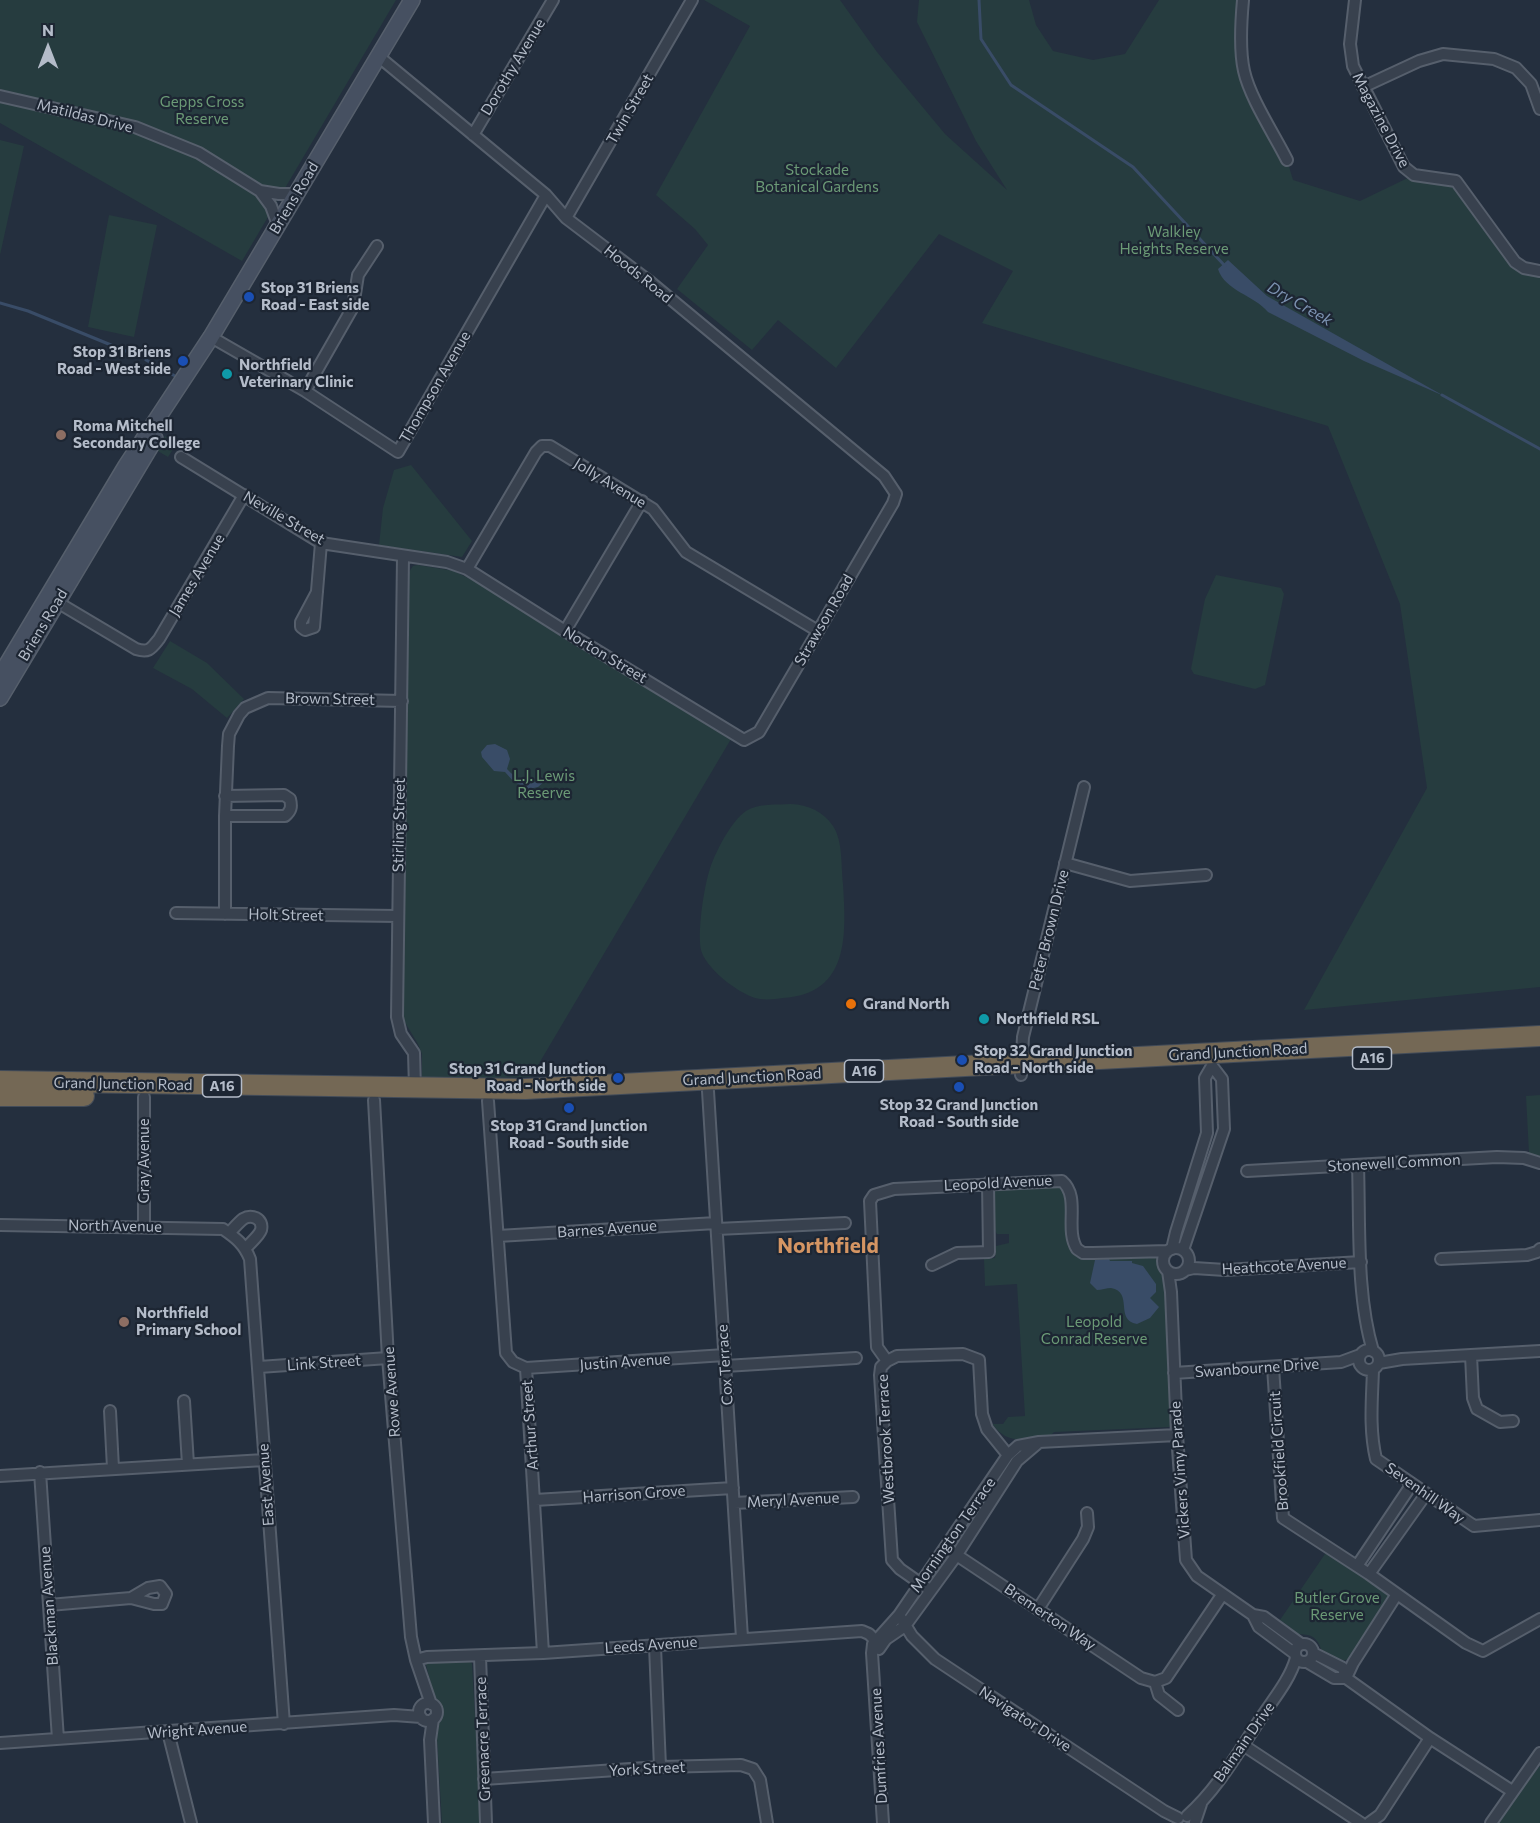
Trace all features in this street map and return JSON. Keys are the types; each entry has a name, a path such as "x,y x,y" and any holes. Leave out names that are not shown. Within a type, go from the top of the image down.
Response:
{"highway":[{"name":"Grand Junction Road","path":"299,1093 374,1100 415,1094 489,1101 708,1085 1212,1059 1540,1036"},
{"name":"Grand Junction Road","path":"1212,1059 1540,1049"},
{"name":"Grand Junction Road","path":"0,1081 144,1091"},
{"name":"Grand Junction Road","path":"0,1096 144,1091 415,1094 708,1085"}],"main road":[{"name":"Briens Road","path":"0,676 153,443 174,395 412,0"},
{"name":"Briens Road","path":"0,698 52,599"}],"street":[{"name":"Dorothy Avenue","path":"472,135 553,0"},
{"name":"Twin Street","path":"566,218 692,0"},
{"path":"1243,0 1241,20 1244,70 1250,87 1287,160"},
{"name":"Magazine Drive","path":"1355,0 1350,52 1353,66 1406,170 1414,175 1451,179 1459,184 1515,262 1524,268 1540,270"},
{"path":"1363,87 1419,61 1443,54 1494,59 1516,68 1531,84 1540,109"},
{"name":"Hoods Road","path":"378,56 546,195 566,218 649,281 884,476 896,494"},
{"name":"Matildas Drive","path":"0,96 135,127 199,153 260,191 271,206 278,225"},
{"path":"260,191 297,194"},
{"name":"Thompson Avenue","path":"211,337 305,391 398,452 546,195"},
{"path":"305,391 353,307 358,275 377,246"},
{"name":"Jolly Avenue","path":"467,568 536,452 542,446 550,446 642,501 661,516 686,552 818,632"},
{"name":"Neville Street","path":"181,457 321,543 447,562 467,568"},
{"name":"Strawson Road","path":"744,740 759,732 893,503 896,494"},
{"name":"James Avenue","path":"52,599 136,649 146,652 151,650 244,495"},
{"path":"565,631 642,501"},
{"path":"317,592 321,543"},
{"name":"Stirling Street","path":"403,557 397,1017 401,1034 414,1053 415,1094"},
{"name":"Norton Street","path":"467,568 565,631 744,740"},
{"name":"Brown Street","path":"225,914 225,796 229,734 239,715 254,703 268,698 402,701"},
{"name":"Peter Brown Drive","path":"1021,1069 1023,1037 1084,787"},
{"path":"225,796 284,795 290,799 291,805 290,812 285,816 225,816"},
{"path":"1065,863 1130,881 1206,875"},
{"name":"Holt Street","path":"176,913 397,916"},
{"path":"1212,1059 1205,1078 1207,1132 1176,1232 1178,1251 1188,1263 1174,1269 1164,1257 1178,1251 1224,1129 1221,1079 1212,1059"},
{"name":"Cox Terrace","path":"708,1085 742,1638"},
{"name":"Gray Avenue","path":"144,1091 144,1226"},
{"name":"Rowe Avenue","path":"374,1100 388,1358 411,1637 422,1682 430,1740 434,1823"},
{"name":"Arthur Street","path":"489,1101 506,1353 513,1362 526,1368 543,1653"},
{"name":"Stonewell Common","path":"1247,1171 1497,1157 1524,1158 1540,1163"},
{"name":"Sevenhill Way","path":"1358,1165 1361,1262 1373,1444 1376,1459 1474,1526 1540,1521"},
{"name":"Leopold Avenue","path":"870,1201 874,1195 894,1189 1062,1181 1068,1185 1070,1193 1071,1236 1077,1249 1083,1253 1134,1251 1143,1253 1174,1269"},
{"path":"932,1265 957,1253 989,1252 988,1183"},
{"name":"Westbrook Terrace","path":"870,1201 877,1347 887,1361 881,1368 880,1375 892,1560 900,1569 930,1590"},
{"path":"254,1216 259,1219 260,1232 238,1240 244,1218 254,1216"},
{"name":"Barnes Avenue","path":"498,1236 845,1223"},
{"name":"North Avenue","path":"0,1225 223,1229 238,1240"},
{"name":"East Avenue","path":"238,1240 250,1259 260,1368 264,1460 284,1724"},
{"name":"Leopold Avenue","path":"1143,1253 1178,1251"},
{"name":"Heathcote Avenue","path":"1178,1251 1208,1268"},
{"path":"1441,1259 1527,1255 1539,1251"},
{"name":"Heathcote Avenue","path":"1174,1269 1225,1270 1361,1262"},
{"name":"Vickers Vimy Parade","path":"1174,1269 1171,1292 1174,1373 1186,1560 1197,1576 1253,1615 1259,1626 1334,1678 1346,1678 1430,1738 1512,1791"},
{"name":"Swanbourne Drive","path":"1174,1373 1369,1360 1540,1352"},
{"path":"887,1361 897,1356 963,1354 979,1360 982,1414 987,1429 1008,1455 1017,1446 1039,1442 1177,1435"},
{"path":"1471,1355 1473,1398 1477,1409 1500,1422 1513,1421"},
{"name":"Link Street","path":"260,1368 388,1358"},
{"name":"Justin Avenue","path":"526,1368 725,1360 856,1358"},
{"name":"Brookfield Circuit","path":"1273,1367 1283,1518 1369,1574 1467,1643 1483,1651 1540,1619"},
{"path":"184,1401 188,1464"},
{"path":"110,1411 113,1468"},
{"name":"Mornington Terrace","path":"878,1644 905,1626 956,1556 1017,1461 1039,1442"},
{"name":"Mornington Terrace","path":"878,1644 1008,1455"},
{"path":"0,1476 264,1460"},
{"name":"Blackman Avenue","path":"40,1472 58,1739"},
{"path":"1357,1566 1412,1484"},
{"name":"Harrison Grove","path":"535,1500 733,1488"},
{"path":"1369,1574 1426,1494"},
{"name":"Meryl Avenue","path":"734,1503 853,1497"},
{"path":"1038,1609 1083,1539 1088,1527 1087,1513"},
{"name":"Bremerton Way","path":"946,1548 1141,1678 1155,1682 1159,1695 1178,1710"},
{"path":"1346,1678 1353,1663 1397,1594"},
{"path":"1155,1682 1166,1678 1222,1595"},
{"path":"49,1605 131,1598"},
{"name":"Navigator Drive","path":"898,1615 934,1659 1164,1811 1184,1821"},
{"name":"Leeds Avenue","path":"416,1660 862,1631 869,1634 878,1644"},
{"name":"Dumfries Avenue","path":"878,1644 874,1669 883,1823"},
{"path":"655,1646 660,1767"},
{"name":"Balmain Drive","path":"1184,1821 1201,1804 1243,1745 1302,1655"},
{"name":"Greenacre Terrace","path":"480,1656 486,1823"},
{"name":"Wright Avenue","path":"0,1743 425,1712"},
{"path":"168,1732 191,1823"},
{"path":"1369,1823 1380,1815 1430,1738"},
{"path":"1243,1745 1361,1823"},
{"path":"1491,1823 1540,1753"},
{"name":"York Street","path":"483,1779 660,1767 741,1765 753,1769 760,1780 767,1823"}],"green space":[{"name":"Gepps Cross Reserve","path":"0,0 396,0 242,261 0,123"},
{"path":"704,0 840,0 877,52 945,134 1007,190 976,141 917,22 919,0 1029,0 1036,25 1053,51 1093,60 1125,54 1159,0 1244,0 1242,9 1249,87 1287,160 1293,180 1360,201 1414,175 1456,181 1520,266 1540,270 1540,987 1304,1010 1427,788 1400,604 1328,426 982,323 1013,271 939,234 836,368 778,320 752,350 677,289 708,245 695,229 656,195 750,26"},
{"path":"0,140 24,146 0,255"},
{"path":"109,215 157,225 134,337 88,327"},
{"path":"165,436 177,443 168,457 156,450"},
{"path":"411,465 472,541 462,557 379,545 383,508 394,470"},
{"name":"L.J. Lewis Reserve","path":"413,566 454,571 476,582 731,739 531,1077 422,1079 422,1054 403,1019 409,572"},
{"path":"1216,575 1281,588 1284,594 1265,685 1255,689 1194,674 1191,669 1205,599"},
{"path":"170,641 207,663 244,699 227,718 192,689 153,668"},
{"path":"791,804 809,807 820,813 836,832 840,846 843,884 843,941 832,973 821,986 805,994 778,999 760,999 726,982 706,960 700,946 703,900 711,865 724,838 740,816 751,808"},
{"path":"1540,1095 1540,1157 1529,1153 1526,1096"},
{"name":"Leopold Conrad Reserve","path":"1058,1184 1065,1190 1073,1249 1151,1255 1162,1263 1166,1272 1171,1425 1169,1427 1054,1432 1051,1435 1012,1439 992,1424 1003,1424 1008,1417 1025,1416 1017,1284 985,1286 984,1259 995,1258 996,1246 1009,1243 1009,1234 997,1234 993,1228 992,1192 994,1188"},
{"name":"Butler Grove Reserve","path":"1327,1551 1386,1591 1388,1597 1387,1603 1350,1658 1344,1660 1337,1659 1330,1654 1325,1655 1315,1638 1292,1633 1291,1628 1280,1620"},
{"path":"470,1660 481,1823 442,1823 436,1722 441,1707 435,1699 426,1665 428,1661"},
{"path":"1540,1766 1540,1823 1499,1823 1517,1794"}],"water":[{"path":"1228,260 1267,296 1444,396 1364,361 1268,312 1227,283 1218,269"},
{"path":"495,744 507,750 510,759 507,769 523,782 532,783 549,772 551,776 538,787 529,789 514,782 505,772 494,771 482,757 481,752 487,745"},
{"path":"1109,1259 1110,1261 1132,1261 1132,1263 1143,1266 1156,1284 1156,1292 1150,1298 1159,1307 1150,1318 1137,1324 1130,1321 1126,1317 1122,1295 1118,1291 1111,1288 1097,1290 1090,1283 1095,1260"}],"waterway":[{"name":"Dry Creek","path":"979,0 981,39 1011,85 1133,167 1225,266"},
{"path":"0,303 28,311 133,354"},
{"path":"146,360 175,376"},
{"name":"Dry Creek","path":"1442,395 1540,449"}],"place":[{"name":"Stop 31 Briens Road - East side","path":"249,297"},
{"name":"Stop 31 Briens Road - West side","path":"183,361"},
{"name":"Northfield Veterinary Clinic","path":"227,374"},
{"name":"Roma Mitchell Secondary College","path":"61,435"},
{"name":"Grand North","path":"851,1004"},
{"name":"Northfield RSL","path":"984,1019"},
{"name":"Stop 32 Grand Junction Road - North side","path":"962,1060"},
{"name":"Stop 31 Grand Junction Road - North side","path":"618,1078"},
{"name":"Stop 32 Grand Junction Road - South side","path":"959,1087"},
{"name":"Stop 31 Grand Junction Road - South side","path":"569,1108"},
{"name":"Northfield Primary School","path":"124,1322"}],"district":[{"name":"Northfield","path":"828,1246"}],"park label":[{"name":"Stockade Botanical Gardens","path":"817,178"},
{"name":"Walkley Heights Reserve","path":"1174,240"}]}
